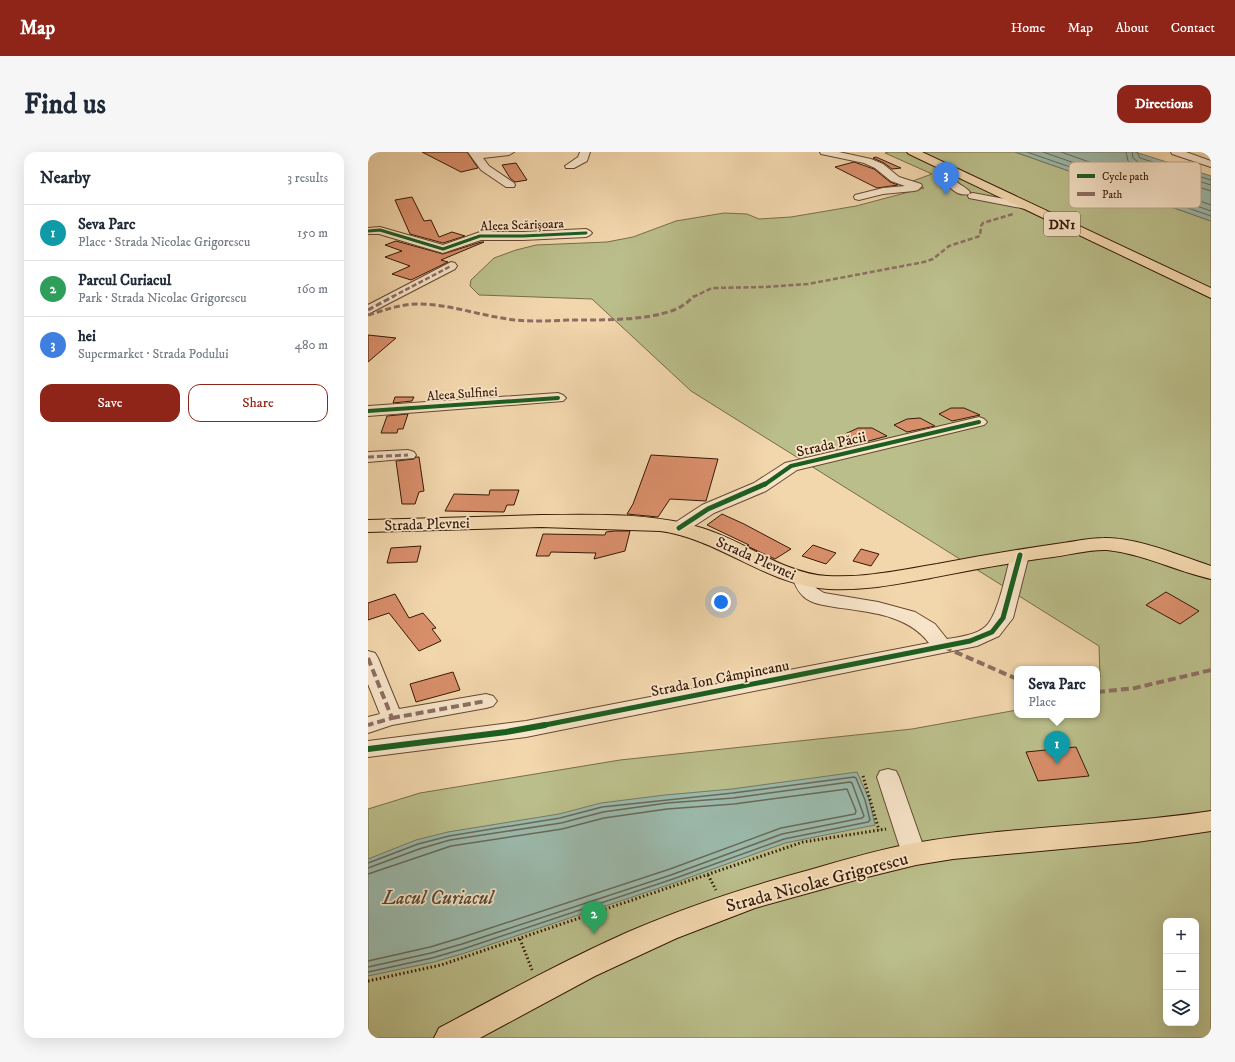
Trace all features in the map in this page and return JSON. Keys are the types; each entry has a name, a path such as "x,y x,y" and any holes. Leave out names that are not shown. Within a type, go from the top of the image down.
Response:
{"main road":[{"name":"DN1","path":"913,152 1211,294"},
{"name":"DN1","path":"924,152 1211,287"},
{"name":"Strada Plevnei","path":"368,526 559,521 634,523 679,528 712,538 779,570 801,578 827,582 855,583 878,581 1020,555 1105,544 1138,549 1211,574"},
{"name":"Strada Nicolae Grigorescu","path":"450,1038 540,991 665,929 724,906 853,868 914,854 982,844 1123,834 1211,821"}],"street":[{"path":"474,154 509,152"},
{"path":"570,166 583,159 585,152"},
{"path":"825,152 867,161 878,166 895,179 917,186 865,195 859,198"},
{"path":"1176,152 1211,164"},
{"path":"474,154 485,168 510,185"},
{"path":"945,168 946,176 950,182 969,194 1026,206"},
{"name":"Aleea Scărișoara","path":"368,231 380,230 441,248 447,248 480,236 523,236 586,233"},
{"path":"368,310 451,266"},
{"name":"Aleea Sulfinei","path":"368,411 558,398"},
{"name":"Strada Păcii","path":"679,528 708,509 760,487 791,466 979,422"},
{"path":"368,457 408,455"},
{"name":"Strada Ion Câmpineanu","path":"368,749 436,739 480,736 526,729 970,641 992,632 1003,618 1020,555"},
{"path":"801,578 809,592 819,598 878,608 908,616 928,628 942,646"},
{"path":"368,658 392,718"},
{"path":"368,725 392,718 486,701"},
{"path":"888,777 914,854"}],"path":[{"path":"863,776 879,830"},
{"path":"368,981 441,965 803,842 905,826"},
{"path":"520,938 540,991"}],"green space":[{"path":"1015,152 1069,171 1069,208 1174,208 1211,221 1211,1038 368,1038 368,809 420,793 620,760 912,729 1014,711 1014,718 1100,718 1099,646 691,391 592,299 479,295 470,286 471,280 494,258 536,245 607,242 633,237 676,221 724,213 747,214 759,219 791,217 856,206 924,188 910,182 932,174 885,153"}],"water":[{"path":"1015,152 1135,152 1167,162 1069,162 1069,171"},
{"path":"1201,173 1211,176 1211,221 1174,208 1201,208"},
{"name":"Lacul Curiacul","path":"857,772 869,799 875,825 785,843 674,883 465,953 434,962 368,976 368,859 416,840 448,832 559,814 601,803 732,789"}],"building":[{"path":"422,152 467,152 478,168 461,172"},
{"path":"876,157 901,168 892,169 873,158"},
{"path":"854,162 874,169 890,182 898,185 877,188 835,167"},
{"path":"516,163 527,180 515,182 510,178 502,165"},
{"path":"412,197 424,221 431,220 439,237 452,232 465,236 443,243 410,234 395,200"},
{"path":"396,241 443,254 484,242 441,260 448,262 411,280 392,274 410,266 385,257 402,251 385,245"},
{"path":"368,335 396,338 368,362"},
{"path":"395,397 414,397 412,401 393,403"},
{"path":"951,408 964,408 980,415 952,421 939,414"},
{"path":"408,414 403,429 398,429 397,433 381,433 387,416"},
{"path":"920,418 935,426 907,432 894,425 907,419"},
{"path":"858,428 872,428 887,436 865,442 858,442 845,434"},
{"path":"651,455 718,459 706,501 670,499 658,517 627,514 633,504"},
{"path":"419,457 424,491 419,492 415,504 402,504 396,461 414,459"},
{"path":"490,490 519,490 514,505 507,505 504,512 445,511 454,494 489,495"},
{"path":"722,514 791,549 775,559 707,525"},
{"path":"630,531 625,551 594,559 596,553 551,552 549,556 536,556 543,534 605,535 606,532"},
{"path":"813,545 836,553 826,564 802,556"},
{"path":"421,546 417,562 387,563 391,548"},
{"path":"861,549 879,554 871,566 853,561"},
{"path":"1166,592 1199,611 1180,624 1146,605"},
{"path":"395,594 409,618 423,613 436,628 432,629 441,641 419,651 389,613 368,620 368,603"},
{"path":"453,672 460,690 416,702 410,684"},
{"path":"1076,747 1089,776 1038,781 1026,752"}],"marked path":[{"path":"368,315 402,305 419,304 455,308 506,319 524,321 602,320 645,316 674,310 684,305 695,296 712,288 765,287 808,284 924,262 933,259 949,246 980,236 981,226 983,223 1013,214"},
{"path":"368,310 451,266"},
{"path":"368,457 408,455"},
{"path":"944,647 1014,678"},
{"path":"368,658 392,718 368,725"},
{"path":"1100,692 1135,688 1211,670"},
{"path":"392,718 486,701"}],"cycle path":[{"path":"368,231 380,230 443,249 480,236 523,236 586,233"},
{"path":"368,411 558,398"},
{"path":"679,528 708,509 760,487 791,466 979,422"},
{"path":"368,749 526,729 970,641 992,632 1003,618 1020,555"}],"place":[{"name":"hei","path":"946,195"},
{"name":"Seva Parc","path":"1057,764"},
{"name":"Parcul Curiacul","path":"594,934"}]}
